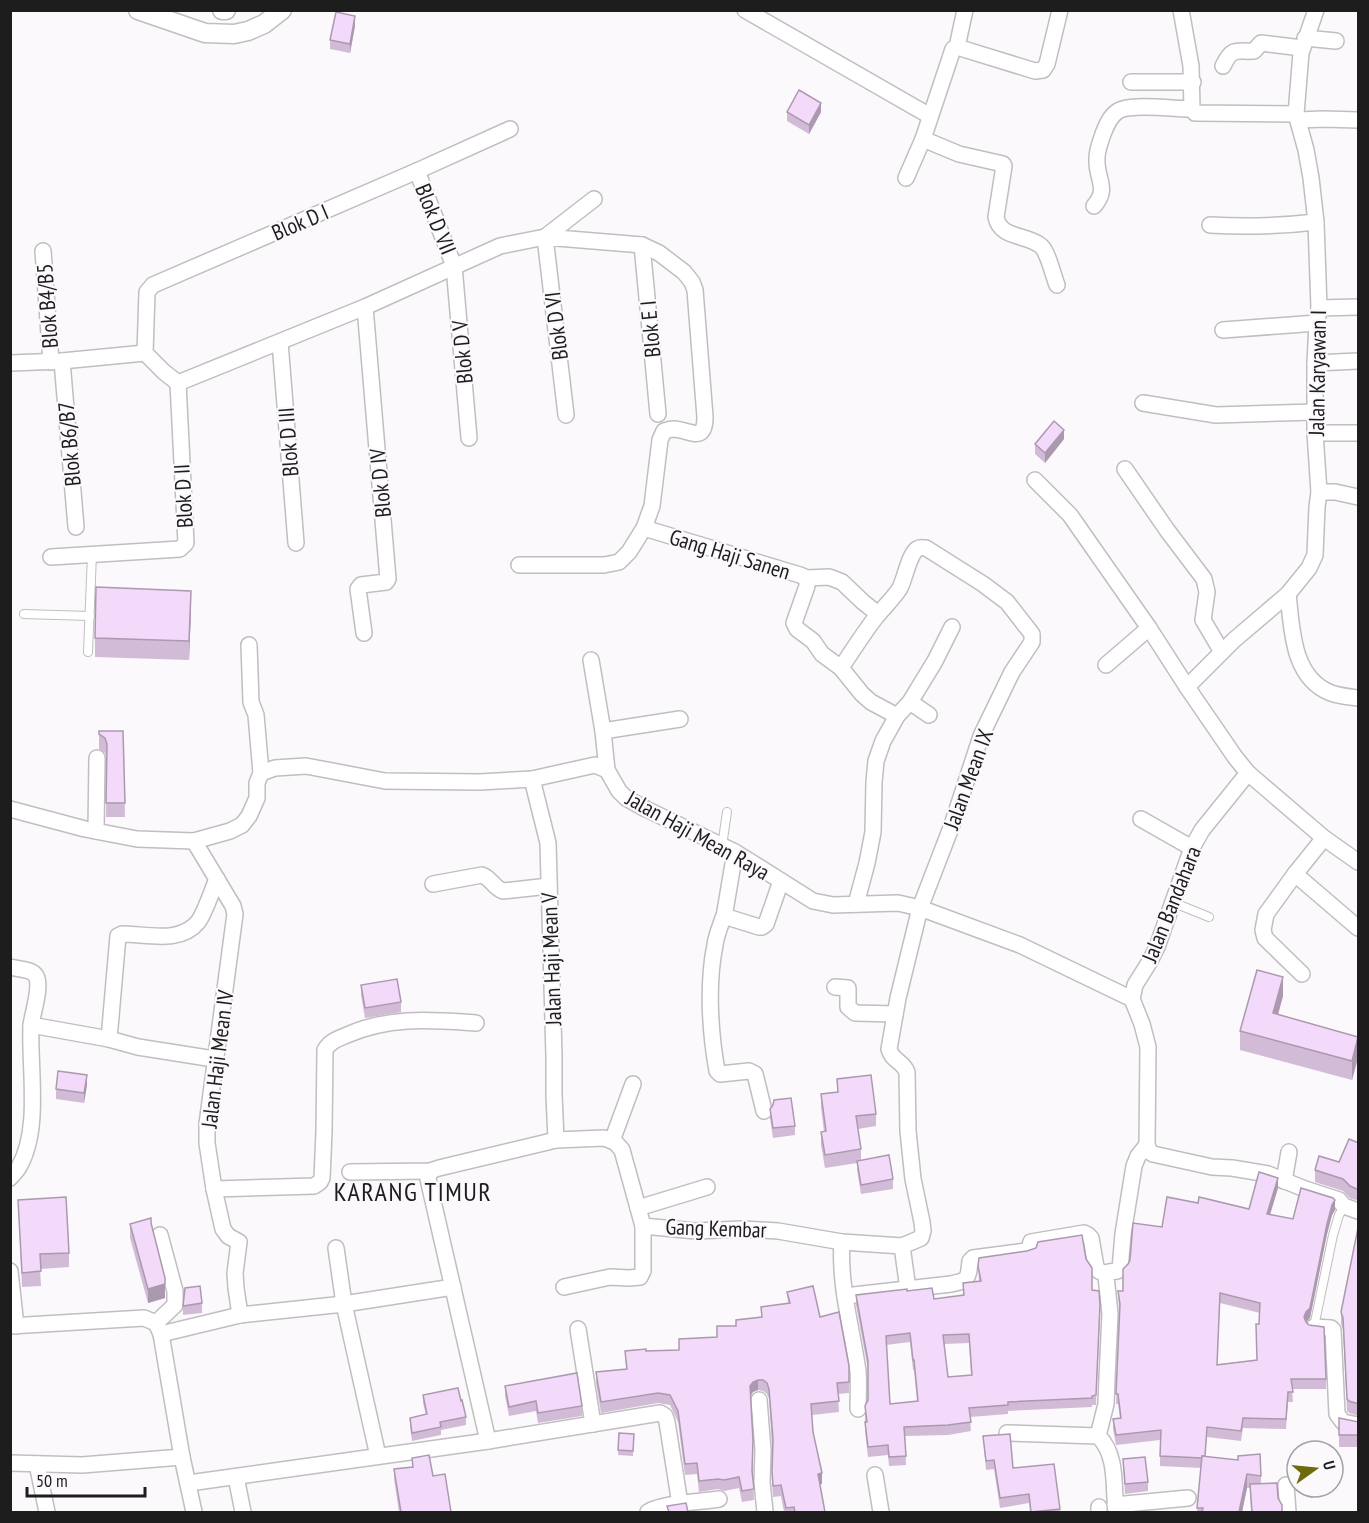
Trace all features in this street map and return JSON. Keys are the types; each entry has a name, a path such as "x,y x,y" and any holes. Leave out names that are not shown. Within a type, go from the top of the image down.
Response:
{"street":[{"path":"138,10 205,33 234,33 248,31 264,24 282,10"},
{"path":"745,10 930,116"},
{"path":"906,178 953,49 957,47 965,10"},
{"path":"957,47 1035,71 1043,70 1047,64 1060,10"},
{"path":"1181,10 1193,82 1192,110"},
{"name":"Jalan Karyawan I","path":"1187,687 1234,640 1288,594 1309,568 1315,555 1319,492 1315,433 1318,315 1316,222 1306,150 1297,117 1301,53 1316,10"},
{"path":"1223,66 1232,52 1254,51 1261,43 1336,41"},
{"path":"1131,82 1193,82"},
{"path":"1094,206 1100,199 1102,188 1096,163 1098,148 1107,124 1113,114 1119,110 1130,107 1192,110 1195,113 1359,120"},
{"name":"Blok D I","path":"146,353 147,292 153,285 510,129"},
{"path":"922,139 960,154 1004,165 997,223 1005,231 1042,246 1057,285"},
{"name":"Blok D VII","path":"417,171 454,266"},
{"path":"545,237 594,199"},
{"path":"1210,225 1286,226 1316,222"},
{"path":"10,363 57,362 146,353 178,383 365,307 500,246 545,237 642,245 659,253 684,272 695,290 705,426 701,432 691,433 673,429 664,430 660,440 652,506 644,528 629,552 619,562 604,565 519,565"},
{"name":"Blok D VI","path":"545,237 566,415"},
{"name":"Blok E I","path":"642,245 658,414"},
{"name":"Blok B4/B5","path":"43,250 57,362"},
{"name":"Blok D V","path":"454,266 469,438"},
{"name":"Blok D IV","path":"364,633 359,586 386,582 388,579 365,307"},
{"path":"1223,330 1359,307"},
{"name":"Blok D III","path":"280,342 296,543"},
{"path":"1316,363 1359,361"},
{"name":"Blok B6/B7","path":"57,362 76,527"},
{"name":"Blok D II","path":"51,557 180,549 186,543 178,383"},
{"path":"1143,403 1216,415 1315,412"},
{"path":"1315,433 1359,434"},
{"path":"1125,469 1204,579 1207,592 1203,620 1222,652"},
{"path":"1035,480 1070,515 1248,773 1324,838 1359,862"},
{"path":"1319,492 1335,492 1359,497"},
{"name":"Gang Haji Sanen","path":"644,528 807,578 807,586 794,623 797,629 813,641 822,654 841,668 871,702 897,716"},
{"name":"Jalan Mean IX","path":"878,614 896,596 915,550 922,547 983,584 1007,603 1032,634 1032,642 1012,672 981,736 952,825 918,915 895,1014 889,1049 895,1061 902,1064 907,1072 908,1131 922,1222 921,1238"},
{"path":"807,578 829,577 842,582 878,614 841,668"},
{"path":"1288,594 1295,646 1306,674 1314,683 1330,693 1359,698"},
{"path":"855,904 873,832 876,761 883,741 897,716 910,702 935,661 952,627"},
{"path":"1106,665 1149,628"},
{"path":"10,809 137,839 194,841 230,831 242,825 249,816 256,798 261,773 256,714 251,702 249,645"},
{"path":"591,660 608,770"},
{"path":"910,702 929,715"},
{"path":"603,731 680,719"},
{"path":"96,831 97,758"},
{"name":"Jalan Haji Mean Raya","path":"261,773 275,768 306,766 385,781 480,782 532,779 595,765 608,770 619,791 626,798 728,849 813,901 833,905 898,903 918,915 1020,945 1132,999"},
{"name":"Jalan Bandahara","path":"1132,999 1136,985 1156,947 1192,848 1202,830 1248,773"},
{"name":"Jalan Haji Mean V","path":"532,779 548,843 556,1140"},
{"path":"1141,819 1192,848"},
{"path":"1302,974 1265,938 1263,930 1266,915 1324,838"},
{"name":"Jalan Haji Mean IV","path":"194,841 233,906 235,914 214,1059 207,1143 214,1189 225,1234 239,1242 235,1273 240,1315"},
{"path":"728,849 724,917 715,944 711,973 711,1009 717,1071 720,1074 753,1072 764,1111"},
{"path":"1295,874 1359,928"},
{"path":"433,884 482,875 503,891 549,886"},
{"path":"109,1039 118,936 122,934 169,936 192,928 199,920 217,879"},
{"path":"724,917 759,927 764,926 781,881"},
{"path":"10,967 30,972 36,976 38,984 31,1025 33,1116 27,1148 19,1168 10,1178"},
{"path":"835,987 848,988 848,1007 855,1013 895,1014"},
{"path":"1132,999 1148,1047 1147,1146 1150,1152 1212,1167 1268,1174 1339,1200 1351,1209"},
{"path":"214,1189 314,1186 320,1182 322,1178 326,1050 328,1045 335,1040 361,1029 389,1022 413,1020 476,1023"},
{"path":"31,1025 109,1039 138,1047 214,1059"},
{"path":"350,1172 430,1171 556,1140 604,1138 612,1141 633,1084"},
{"name":"Gang Kembar","path":"612,1141 622,1150 643,1226 696,1231 742,1229 778,1231 842,1242 902,1246 921,1238"},
{"path":"1106,1274 1120,1269 1134,1166 1138,1156 1147,1146"},
{"path":"1284,1181 1289,1152"},
{"path":"430,1171 428,1179 488,1441"},
{"path":"638,1208 707,1187"},
{"path":"564,1287 610,1277 640,1277 643,1271 643,1226"},
{"path":"844,1296 964,1281 968,1277 972,1258 1026,1251 1031,1242 1084,1233 1091,1238 1096,1267 1106,1274"},
{"path":"159,1329 175,1305 175,1291 160,1235"},
{"path":"842,1242 844,1296 858,1373 858,1409"},
{"path":"902,1246 909,1289"},
{"path":"336,1248 344,1304 378,1456"},
{"path":"10,1271 13,1326 144,1318 159,1329 194,1512"},
{"path":"1098,1436 1106,1404 1110,1314 1106,1274"},
{"path":"159,1329 240,1315 344,1304 453,1287"},
{"path":"1314,1327 1333,1330 1337,1414 1343,1422 1359,1425"},
{"path":"578,1329 593,1424"},
{"path":"759,1400 765,1512"},
{"path":"189,1483 488,1441 660,1413 668,1422 680,1504"},
{"path":"1007,1433 1098,1436 1108,1448 1112,1463 1115,1509 1188,1498"},
{"path":"10,1463 82,1465 182,1457"},
{"path":"37,1464 47,1512"},
{"path":"875,1474 881,1512"},
{"path":"236,1476 243,1512"},
{"path":"648,1512 680,1504 719,1499"}],"lane":[{"path":"88,652 92,554"},
{"path":"24,614 90,616"},
{"path":"727,812 728,849"},
{"path":"1172,902 1209,917"},
{"path":"1314,1327 1339,1215 1351,1209"}],"building":[{"path":"336,12 355,16 350,44 330,40"},
{"path":"799,90 821,103 809,125 787,112"},
{"path":"1054,421 1064,430 1045,453 1035,444"},
{"path":"96,587 191,591 189,641 95,638"},
{"path":"99,731 123,731 125,803 106,803 107,744"},
{"path":"1257,970 1283,977 1273,1013 1358,1037 1352,1061 1240,1031"},
{"path":"397,979 401,1002 365,1008 361,985"},
{"path":"58,1071 87,1075 84,1093 56,1089"},
{"path":"871,1075 876,1114 856,1116 861,1149 825,1155 821,1132 826,1131 821,1094 838,1092 837,1079"},
{"path":"791,1098 795,1126 773,1128 770,1109 774,1100"},
{"path":"1349,1139 1359,1143 1359,1190 1350,1186 1343,1179 1315,1170 1319,1156 1339,1162"},
{"path":"889,1155 893,1179 861,1185 857,1161"},
{"path":"1259,1172 1278,1178 1267,1214 1293,1219 1301,1188 1335,1200 1327,1224 1310,1308 1304,1317 1309,1325 1324,1327 1326,1379 1291,1379 1293,1392 1288,1392 1286,1419 1243,1418 1241,1431 1207,1427 1205,1456 1202,1458 1160,1456 1161,1430 1116,1435 1113,1419 1121,1418 1118,1394 1116,1394 1120,1304 1118,1291 1123,1291 1123,1269 1130,1260 1133,1223 1162,1227 1167,1197 1198,1203 1199,1197 1249,1209","holes":["1220,1293 1260,1303 1259,1324 1256,1324 1257,1360 1217,1365"]},
{"path":"66,1197 69,1253 40,1254 41,1271 22,1273 18,1200"},
{"path":"151,1218 165,1284 148,1289 130,1224"},
{"path":"1359,1223 1359,1404 1347,1399 1341,1312"},
{"path":"1082,1235 1086,1259 1092,1268 1092,1290 1099,1291 1096,1395 1092,1398 1008,1402 1008,1405 969,1408 971,1422 904,1427 906,1456 889,1457 888,1445 868,1447 865,1406 868,1400 868,1361 856,1295 932,1288 934,1299 964,1295 963,1283 981,1281 979,1258 1027,1251 1036,1248 1038,1242","holes":["910,1333 918,1401 890,1404 886,1336","969,1334 972,1375 948,1377 943,1335"]},
{"path":"200,1286 202,1303 183,1306 185,1288"},
{"path":"813,1286 820,1317 839,1312 849,1366 849,1382 837,1383 839,1401 811,1404 813,1432 822,1473 818,1474 825,1512 795,1512 794,1507 786,1508 781,1485 773,1486 773,1439 769,1389 763,1380 753,1382 750,1386 754,1489 742,1491 739,1477 699,1481 697,1463 685,1464 678,1411 670,1395 658,1393 601,1402 596,1372 627,1369 625,1351 679,1350 679,1339 717,1337 717,1326 736,1326 736,1320 762,1317 761,1307 790,1303 787,1292"},
{"path":"577,1373 582,1406 538,1413 536,1401 509,1407 505,1386"},
{"path":"458,1388 466,1417 440,1422 441,1427 412,1433 410,1418 427,1414 423,1395"},
{"path":"1339,1418 1359,1422 1359,1435 1339,1435"},
{"path":"619,1433 634,1434 633,1451 618,1450"},
{"path":"1010,1434 1013,1468 1054,1464 1060,1509 1031,1512 1029,1494 1000,1498 994,1460 986,1461 983,1436"},
{"path":"1260,1454 1261,1476 1247,1474 1239,1512 1202,1512 1203,1508 1197,1508 1202,1456 1238,1460 1238,1456"},
{"path":"429,1455 433,1476 445,1474 451,1512 401,1512 394,1469 413,1467 412,1458"},
{"path":"1145,1457 1148,1482 1125,1484 1123,1459"},
{"path":"1277,1483 1282,1512 1252,1512 1250,1484"},
{"path":"686,1503 688,1512 669,1512 667,1506"}],"district":[{"name":"KARANG TIMUR","path":"413,1191"}]}
